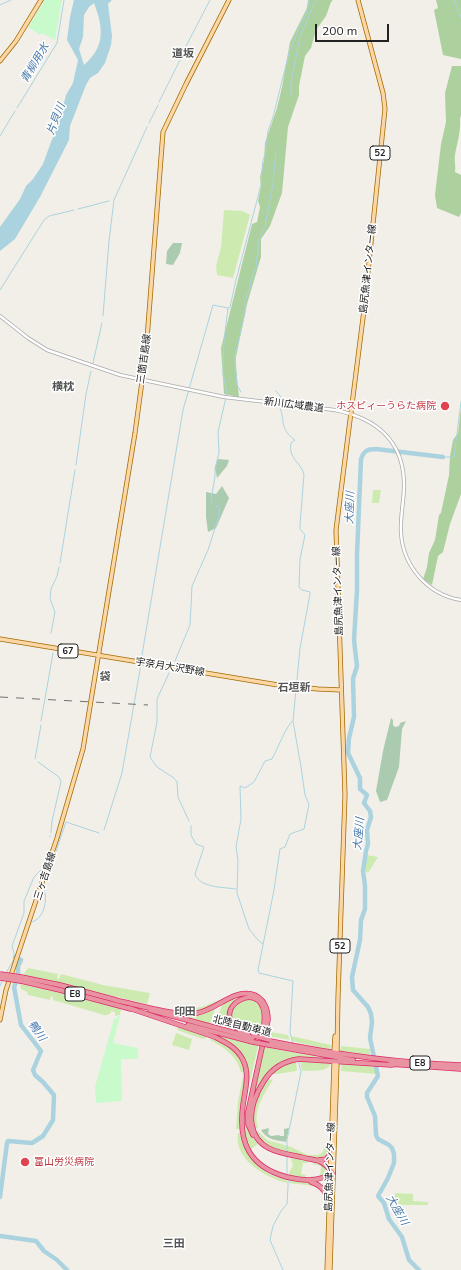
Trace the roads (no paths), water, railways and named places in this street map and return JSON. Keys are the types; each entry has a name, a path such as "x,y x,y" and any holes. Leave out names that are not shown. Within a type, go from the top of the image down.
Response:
{"highway":[{"name":"北陸自動車道","path":"0,974 318,1055 369,1061"},
{"name":"北陸自動車道","path":"0,978 21,979 60,985 254,1038"},
{"path":"115,1000 187,1013 196,1013 209,1010 230,998 241,994 253,995 262,1000 267,1009 268,1020 248,1107 247,1120 252,1134 264,1147 280,1153 321,1162 329,1168 331,1174 320,1180 307,1180"},
{"path":"243,1135 244,1117 263,1031 265,1015 264,1008 260,1002 246,997 235,1002 230,1016 237,1028 254,1038"},
{"path":"130,1008 216,1038 227,1043 238,1052 245,1064 247,1073 242,1117 243,1135 249,1152 254,1159 276,1174 307,1180 317,1184 324,1189 327,1194 328,1207"},
{"name":"北陸自動車道","path":"270,1042 369,1061"},
{"path":"264,1147 253,1130 251,1115 258,1092 263,1082 273,1070 284,1063 299,1059 379,1062"},
{"name":"E8","path":"379,1062 461,1069"},
{"name":"E8","path":"379,1062 461,1065"},
{"path":"314,1160 327,1159 330,1150"}],"main road":[{"path":"0,61 16,41 41,0"},
{"name":"三箇吉島線","path":"86,731 135,433 146,352 163,132 182,91 229,0"},
{"name":"島尻魚津インター線","path":"336,1051 345,798 336,530 364,310 385,109 383,93 358,0"},
{"name":"宇奈月大沢野線","path":"0,639 282,686 341,690"},
{"name":"三ヶ吉島線","path":"0,1020 6,990 58,838 83,749 86,731"},
{"name":"島尻魚津インター線","path":"329,1168 335,1063 331,1174 330,1270"},
{"name":"島尻魚津インター線","path":"327,1270 328,1207 331,1174"}],"street":[{"name":"新川広域農道","path":"0,316 28,338 47,350 111,373 186,390 226,397 351,413 368,421 384,433 395,448 398,455 403,473 404,486 401,534 407,558 417,575 429,586 443,595 461,600"}],"water":[{"path":"74,0 112,0 108,4 112,36 111,45 105,63 98,73 90,78 86,85 70,126 69,140 40,197 15,239 0,251 0,227 20,199 26,186 33,179 43,164 58,126 66,95 73,83 78,60 67,40","holes":["94,3 101,28 101,36 96,51 84,65 79,49 83,37 84,15 89,7"]}],"waterway":[{"path":"0,5 11,0"},
{"name":"青柳用水","path":"17,108 57,43 64,0"},
{"path":"183,52 210,0"},
{"path":"212,503 211,499 215,468 219,453 218,432 227,393 223,374 224,340 228,308 230,307 261,185 263,160 268,131 273,117 290,49 306,14 309,0"},
{"path":"291,96 291,82 300,37 316,0"},
{"path":"454,0 461,17"},
{"path":"34,14 37,10"},
{"path":"10,52 17,43"},
{"path":"159,102 182,56"},
{"path":"149,123 158,105"},
{"path":"0,136 15,111"},
{"path":"103,316 114,200 147,127"},
{"path":"241,392 237,385 235,356 245,313 245,300 251,286 250,281 257,266 256,260 258,254 258,242 265,226 273,184 276,152"},
{"path":"78,209 109,201"},
{"path":"0,290 44,220 49,216 74,210"},
{"path":"141,661 183,410 213,305 228,308"},
{"path":"93,363 102,323"},
{"path":"76,465 86,394 91,371"},
{"path":"276,391 281,397 279,401"},
{"path":"443,457 454,457 461,402"},
{"path":"279,406 284,427 290,436 295,440 291,443 291,453 304,474 300,529 305,535 300,559 299,587 302,590 310,592 310,594 300,648 293,721 305,795 309,804 304,829 290,834 285,847 280,849 274,890 258,970 259,973 293,981 290,1033 293,1043"},
{"name":"大座川","path":"419,1270 409,1260 402,1237 389,1219 384,1203 378,1196 394,1163 394,1154 392,1148 378,1139 376,1135 375,1116 367,1097 367,1093 378,1076 370,1038 372,1022 371,1014 368,1007 353,990 352,977 360,940 361,920 365,909 365,886 363,871 368,844 367,830 371,817 370,811 364,803 367,795 360,789 360,778 348,753 349,738 354,717 353,679 357,666 354,640 361,459 363,454 370,449 443,457"},
{"path":"60,563 75,470"},
{"path":"175,661 190,625 192,586 208,550 219,516 219,507 215,506"},
{"path":"51,633 55,612 50,599 51,589 59,567"},
{"path":"41,721 53,653"},
{"path":"104,830 122,773 141,664"},
{"path":"169,673 157,699 157,722 150,757 157,767 174,778 177,782 178,797 189,821"},
{"path":"263,944 249,929 237,893 238,860 236,847 241,819 240,786 245,788 254,782 265,761 272,759 292,721"},
{"path":"35,759 41,725"},
{"path":"38,762 59,777 61,782 52,821 51,833"},
{"path":"50,869 66,822 99,833"},
{"path":"191,826 191,835 196,844 204,847 195,874 198,879 212,886 236,889"},
{"path":"6,973 15,957 12,946 24,913 24,901 34,877 44,867 51,849"},
{"path":"32,922 40,917 44,908 46,899 44,889"},
{"name":"鴨川","path":"0,1197 8,1141 32,1143 43,1136 53,1120 54,1095 35,1075 33,1070 41,1051 21,1025 14,987 18,978 18,966 21,960 15,957"},
{"path":"0,986 2,981"},
{"path":"287,1153 287,1140 301,1072 298,1060"},
{"path":"287,1156 287,1175"},
{"path":"283,1270 270,1240 273,1226 281,1211 287,1204 288,1178"},
{"name":"鴨川","path":"0,1236 36,1241 44,1251 57,1260 67,1270"}],"railway":[{"path":"0,697 148,705"}],"place":[{"name":"ホスピィーうらた病院","path":"445,406"},
{"name":"富山労災病院","path":"25,1162"}],"district":[{"name":"道坂","path":"183,54"},
{"name":"横枕","path":"63,387"},
{"name":"袋","path":"105,677"},
{"name":"石垣新","path":"294,688"},
{"name":"印田","path":"185,1012"},
{"name":"三田","path":"174,1244"}],"water label":[{"name":"片貝川","path":"56,119"}]}
